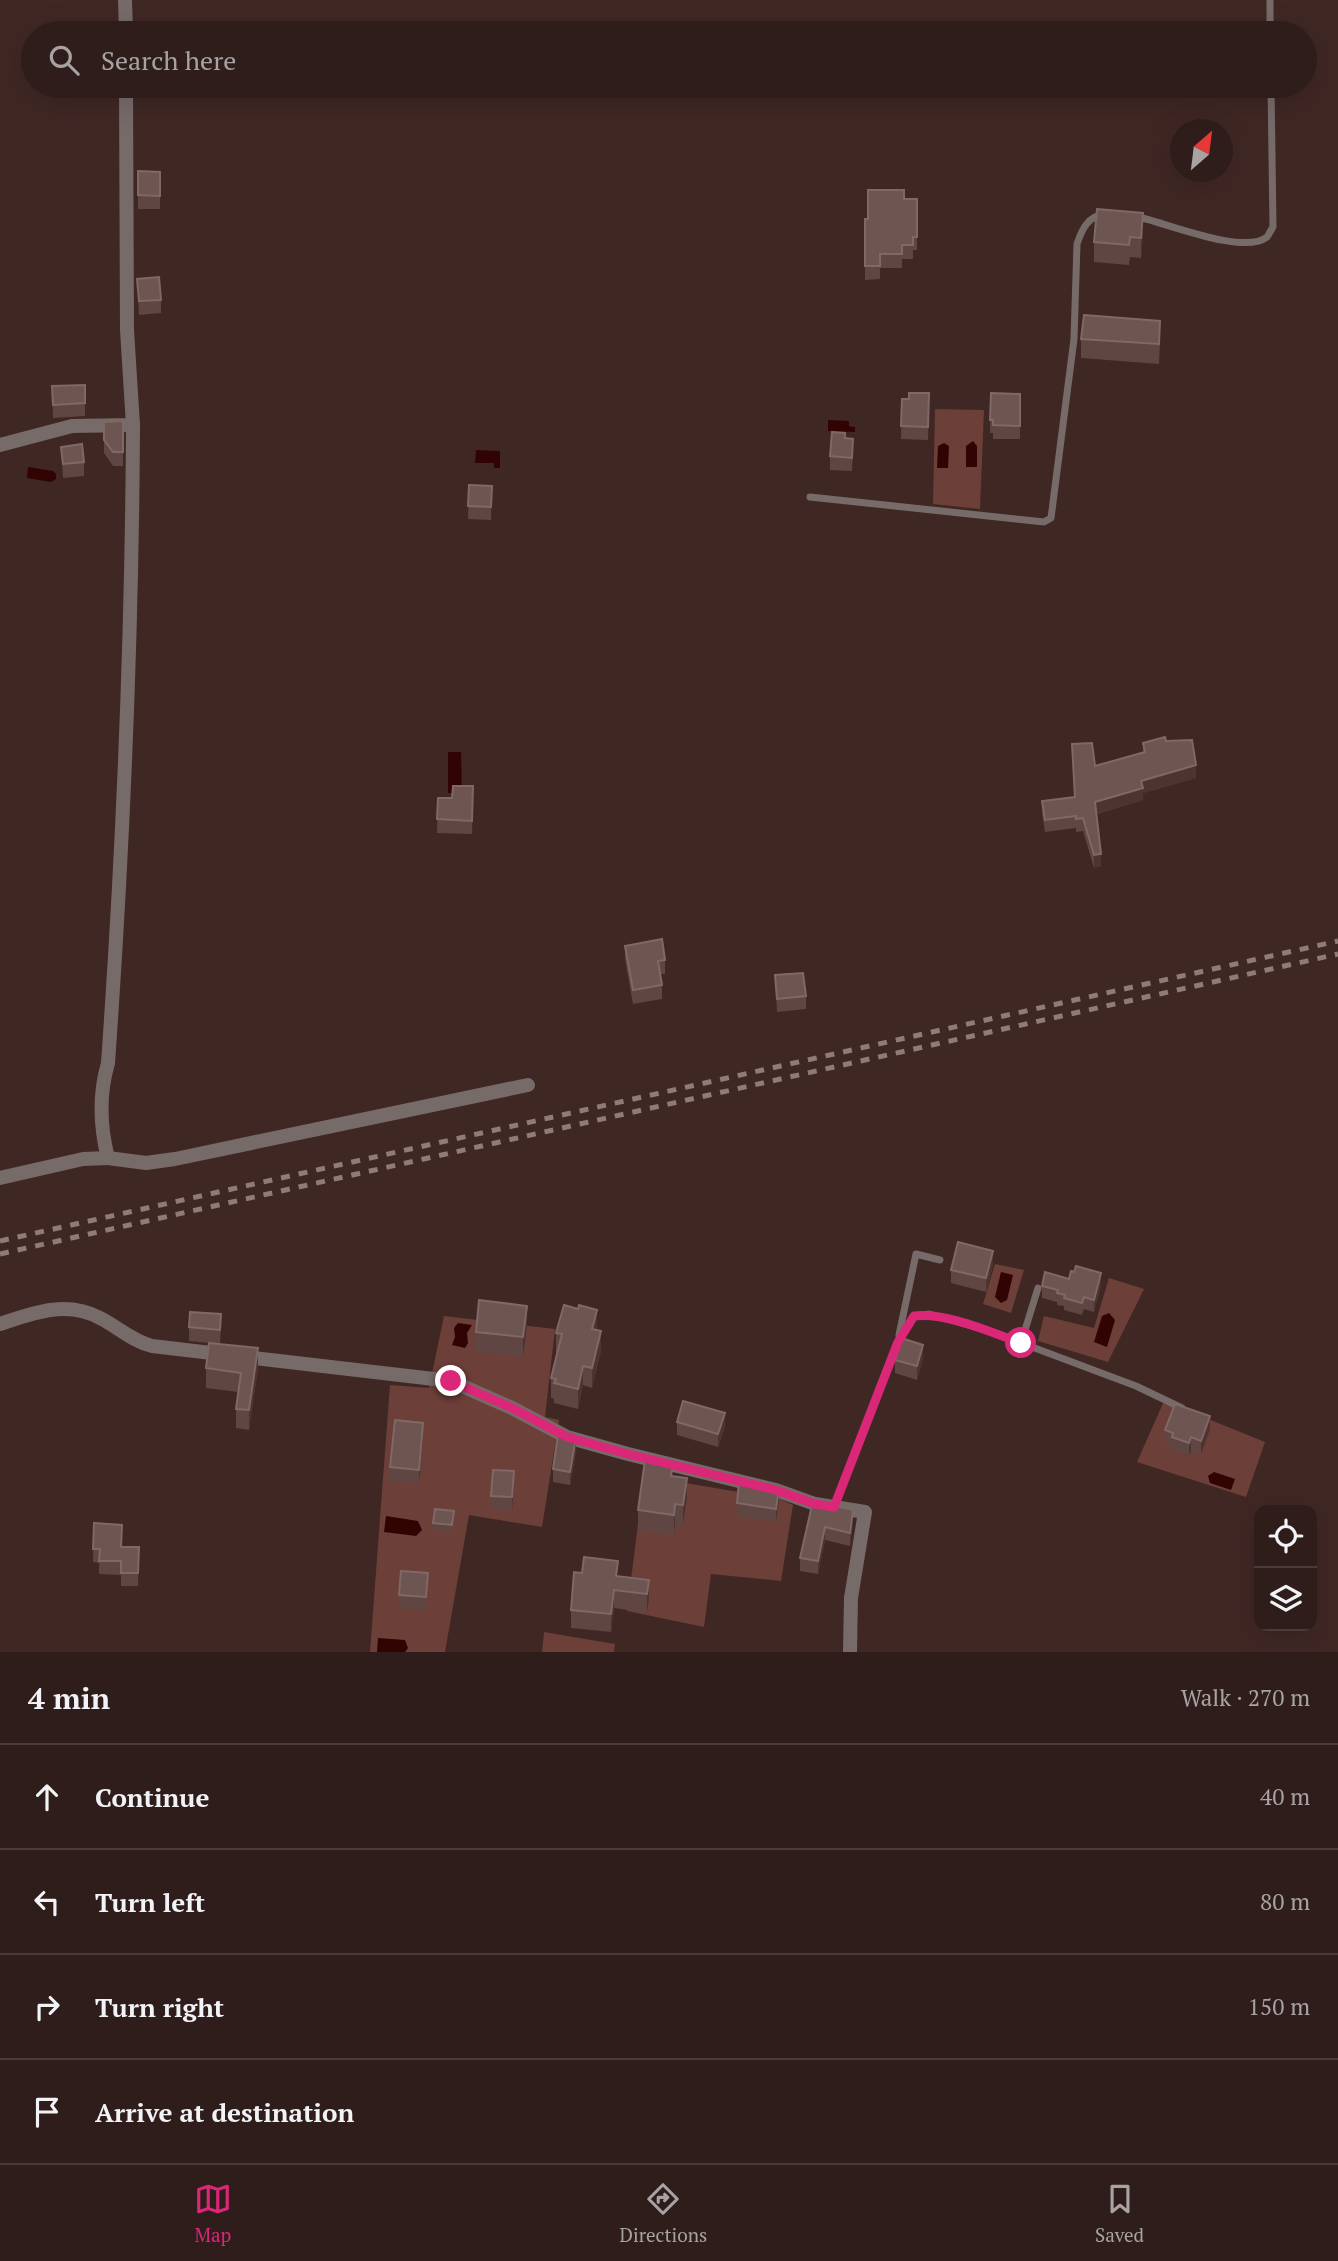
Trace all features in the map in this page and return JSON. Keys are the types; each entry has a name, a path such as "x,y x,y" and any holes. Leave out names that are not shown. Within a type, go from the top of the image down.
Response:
{"street":[{"path":"125,0 125,21"},
{"path":"108,1158 102,1134 103,1082 108,1063 120,889 132,565 133,425 127,330 126,98"},
{"path":"0,445 72,426 133,425"},
{"path":"0,1178 83,1159 108,1158 146,1164 175,1159 528,1085"},
{"path":"0,1324 33,1313 70,1309 98,1317 139,1343 152,1346 451,1381 512,1408 567,1437 776,1490 815,1504 865,1512 851,1598 850,1652"}],"lane":[{"path":"1270,0 1270,21"},
{"path":"1125,215 1138,216 1203,236 1255,241 1267,237 1273,228 1271,98"},
{"path":"810,497 1044,523 1051,518 1074,339 1077,244 1081,230 1087,222 1099,215 1111,213"},
{"path":"834,1507 898,1342 916,1254 940,1260"},
{"path":"1021,1343 1038,1288"},
{"path":"898,1342 914,1316 929,1314 989,1331 1136,1385 1190,1411"}],"shaded area":[{"path":"935,409 984,410 980,509 933,504"},
{"path":"828,420 849,421 849,426 855,427 855,432 828,431"},
{"path":"973,441 977,446 977,467 966,467 966,446"},
{"path":"944,443 949,446 948,468 937,468 938,446"},
{"path":"476,450 500,451 500,468 494,468 494,463 475,463"},
{"path":"28,467 53,471 56,479 51,482 27,478"},
{"path":"448,752 461,752 462,793 448,793"},
{"path":"995,1264 1024,1270 1011,1313 983,1304"},
{"path":"1001,1272 1013,1275 1007,1300 1001,1303 995,1297"},
{"path":"1109,1278 1144,1289 1108,1362 1038,1341 1044,1316 1094,1328"},
{"path":"1109,1313 1115,1320 1107,1347 1094,1342 1102,1316"},
{"path":"444,1316 555,1329 545,1417 559,1420 542,1527 469,1515 445,1652 370,1652 390,1385 429,1388"},
{"path":"458,1323 472,1325 467,1333 468,1343 465,1348 452,1345 454,1328"},
{"path":"1164,1401 1265,1442 1246,1497 1137,1462"},
{"path":"1214,1472 1235,1479 1231,1490 1210,1483 1208,1476"},
{"path":"644,1476 780,1499 793,1505 781,1581 711,1574 704,1627 627,1611"},
{"path":"386,1516 418,1521 422,1530 416,1536 384,1532"},
{"path":"544,1632 615,1644 614,1652 542,1652"},
{"path":"378,1638 405,1640 408,1648 405,1652 377,1652"}],"building":[{"path":"138,171 160,172 160,196 138,195"},
{"path":"868,190 904,190 904,199 917,199 917,237 913,237 913,245 902,245 902,254 880,254 880,266 865,266"},
{"path":"1097,209 1143,213 1141,238 1130,237 1129,245 1094,242"},
{"path":"159,277 161,300 139,301 137,279"},
{"path":"1084,315 1160,321 1159,344 1081,339"},
{"path":"85,385 85,403 53,405 52,386"},
{"path":"909,393 929,393 928,427 901,426 902,399 909,399"},
{"path":"991,393 1020,394 1020,426 993,425 993,420 990,420"},
{"path":"123,421 123,452 113,452 104,440 104,422"},
{"path":"832,432 845,433 845,438 853,439 852,458 830,456"},
{"path":"82,444 84,462 63,464 61,447"},
{"path":"469,485 492,486 491,507 468,506"},
{"path":"1165,737 1166,741 1192,740 1196,765 1141,781 1143,788 1095,802 1101,854 1094,855 1083,818 1076,819 1076,816 1045,820 1042,801 1075,797 1072,744 1092,743 1095,766 1145,752 1143,743"},
{"path":"453,786 473,786 472,821 437,819 438,798 452,798"},
{"path":"662,939 665,960 658,961 662,985 633,990 625,946"},
{"path":"803,973 806,996 777,999 775,975"},
{"path":"958,1242 993,1251 986,1278 951,1270"},
{"path":"1076,1266 1101,1273 1094,1300 1084,1297 1082,1303 1064,1298 1065,1295 1057,1293 1058,1290 1042,1286 1045,1272 1069,1279"},
{"path":"479,1300 527,1306 523,1337 476,1332"},
{"path":"564,1305 578,1309 579,1305 597,1310 592,1329 601,1331 592,1368 583,1366 578,1389 554,1383 556,1379 551,1378 562,1334 556,1333"},
{"path":"190,1312 221,1314 220,1330 189,1327"},
{"path":"901,1338 923,1345 917,1366 895,1360"},
{"path":"209,1343 258,1348 249,1410 236,1409 241,1373 206,1368"},
{"path":"683,1401 725,1413 718,1434 677,1422"},
{"path":"1175,1404 1210,1416 1201,1441 1191,1437 1189,1443 1172,1437 1173,1433 1165,1430"},
{"path":"395,1420 423,1423 419,1470 390,1467"},
{"path":"558,1434 576,1437 570,1472 553,1469"},
{"path":"645,1460 673,1464 671,1476 687,1478 683,1505 675,1504 674,1515 638,1510"},
{"path":"493,1470 514,1471 512,1497 491,1496"},
{"path":"739,1482 779,1488 776,1509 737,1503"},
{"path":"813,1501 853,1510 850,1533 825,1527 818,1561 800,1558"},
{"path":"435,1509 454,1511 452,1525 433,1523"},
{"path":"94,1523 122,1525 121,1547 139,1547 138,1573 121,1573 121,1561 99,1561 100,1549 93,1549"},
{"path":"584,1557 618,1561 616,1576 649,1580 647,1594 614,1590 611,1614 571,1610 574,1572 582,1573"},
{"path":"401,1571 428,1573 426,1597 399,1595"}],"railway":[{"path":"0,1241 1338,941"},
{"path":"0,1254 1338,954"}],"route":[{"path":"451,1381 512,1408 567,1437 834,1507 898,1342 914,1316 929,1314 1021,1343"}]}
